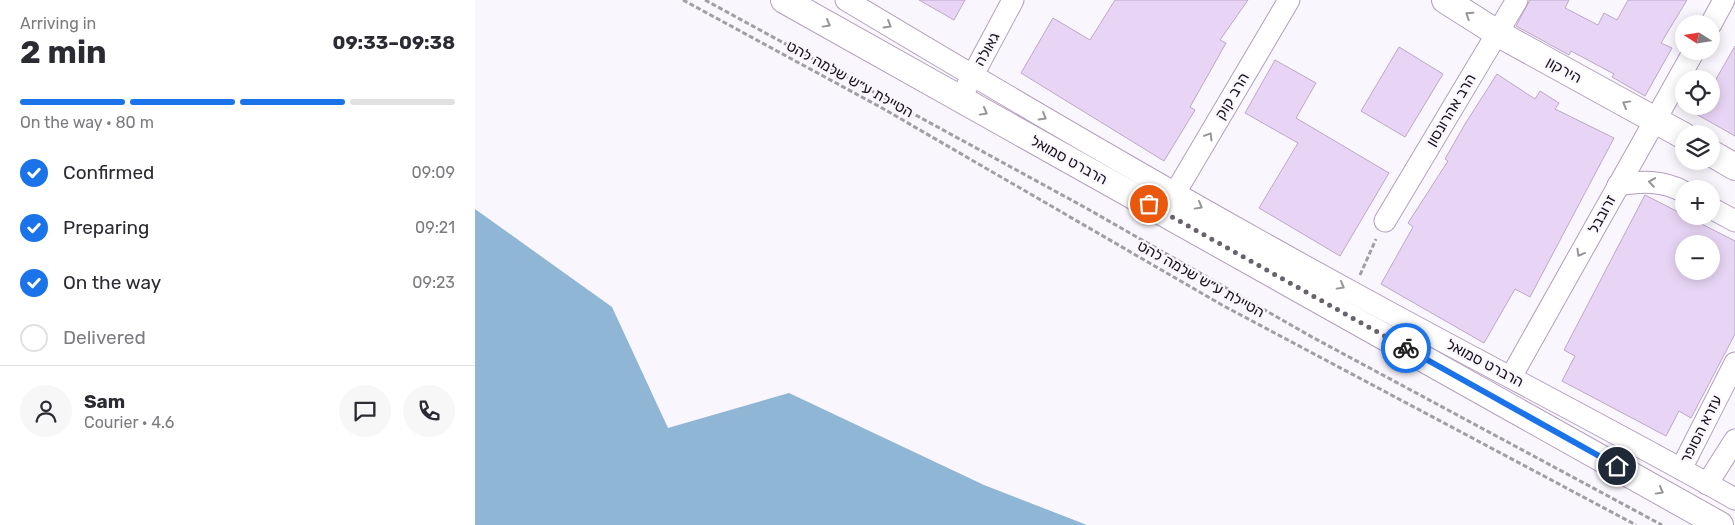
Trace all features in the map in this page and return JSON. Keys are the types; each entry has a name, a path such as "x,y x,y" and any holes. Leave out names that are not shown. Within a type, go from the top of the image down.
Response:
{"main road":[{"name":"הרברט סמואל","path":"784,0 1720,525"},
{"name":"הירקון","path":"1445,0 1497,33 1675,131"},
{"path":"1720,158 1735,167"}],"street":[{"name":"הרברט סמואל","path":"846,0 972,76 1351,292 1735,499"},
{"name":"גאולה","path":"961,99 1013,0"},
{"name":"הרב קוק","path":"1175,193 1289,0"},
{"name":"הרב אהרונסון","path":"1385,221 1517,0"},
{"path":"1716,15 1724,0"},
{"name":"זרובבל","path":"1511,377 1689,60"},
{"path":"1618,185 1643,181 1675,188"},
{"path":"1720,213 1735,221"},
{"name":"עזרא הסופר","path":"1681,469 1735,363"},
{"path":"1707,484 1735,440"}],"path":[{"name":"הטיילת ע״ש שלמה להט","path":"683,0 882,108 1222,305 1635,525"},
{"path":"705,0 1086,208 1312,337 1662,525"},
{"path":"1351,292 1385,221"}],"water":[{"path":"475,209 612,307 668,428 789,393 984,485 1087,525 475,525"}],"building":[{"path":"919,0 965,0 954,20"},
{"path":"1115,0 1248,0 1220,40 1226,43 1190,107 1195,110 1164,161 1021,73 1053,18 1090,40"},
{"path":"1530,0 1569,0 1565,8 1598,25 1604,13 1617,20 1628,0 1687,0 1678,15 1675,15 1675,20 1661,43 1672,48 1645,96 1612,77 1614,74 1571,51 1569,55 1516,26"},
{"path":"1735,46 1735,136 1720,128 1720,125 1716,125 1698,115 1720,115 1720,72"},
{"path":"1399,47 1443,74 1405,137 1361,111"},
{"path":"1275,60 1316,83 1296,118 1389,173 1340,256 1259,208 1298,143 1245,113"},
{"path":"1497,74 1535,99 1540,91 1559,103 1555,109 1614,138 1530,297 1515,289 1484,343 1381,284 1413,227 1408,223 1448,161 1445,159"},
{"path":"1645,195 1675,210 1675,225 1704,225 1735,241 1735,334 1691,418 1679,411 1666,436 1562,381 1575,356 1564,350"}],"way so far":[{"path":"1149,204 1406,348"}],"route":[{"path":"1406,348 1617,466"}]}
